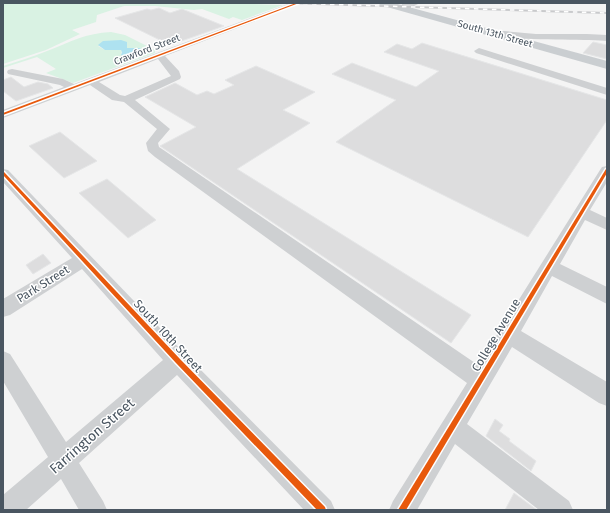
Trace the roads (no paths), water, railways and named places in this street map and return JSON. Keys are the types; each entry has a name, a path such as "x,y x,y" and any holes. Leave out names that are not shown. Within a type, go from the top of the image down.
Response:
{"main road":[{"name":"South 13th Street","path":"389,4 607,65"}],"street":[{"name":"Crawford Street","path":"3,114 298,3"},
{"path":"496,34 507,33 526,36 584,35 607,38"},
{"path":"479,51 607,92"},
{"path":"92,81 116,98 127,99 176,77 175,73 159,55"},
{"path":"12,72 63,82 73,88"},
{"path":"127,99 164,129 152,143 153,148 160,154 481,380"},
{"name":"College Avenue","path":"402,510 550,267 607,170"},
{"name":"South 10th Street","path":"3,173 178,361 322,510"},
{"path":"582,213 607,224"},
{"name":"Park Street","path":"3,309 83,260"},
{"path":"550,267 607,296"},
{"path":"509,334 607,395"},
{"path":"3,360 94,510"},
{"name":"Farrington Street","path":"6,510 178,361"},
{"path":"452,427 560,510"}],"water":[{"path":"121,40 127,42 127,48 140,48 144,53 135,57 127,58 121,55 121,50 105,50 98,45 103,41"}],"railway":[{"path":"285,3 607,13"}]}
